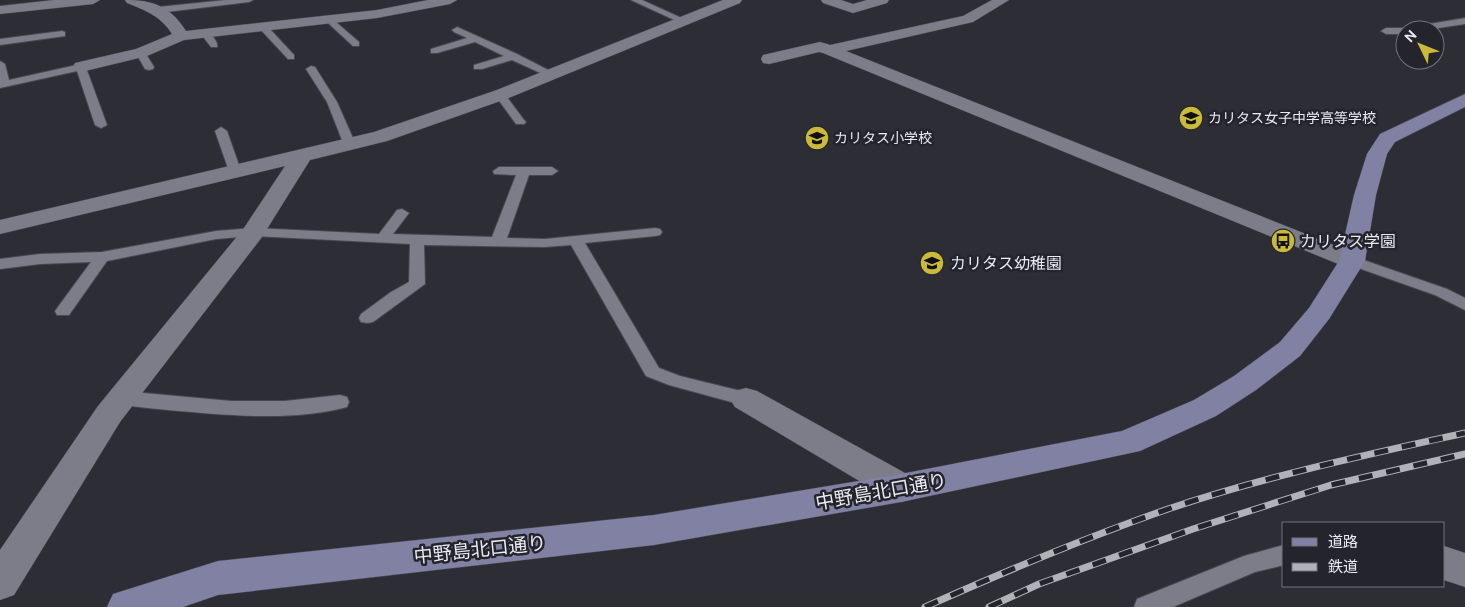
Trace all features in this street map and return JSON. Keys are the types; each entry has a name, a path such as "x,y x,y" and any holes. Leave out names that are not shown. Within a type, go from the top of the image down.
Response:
{"street":[{"path":"0,10 33,3 93,0"},
{"path":"132,0 158,10 174,22 181,36"},
{"path":"81,67 145,60 181,36 210,40 264,28 377,14 450,0"},
{"path":"0,227 380,138 500,94 735,0"},
{"path":"828,0 853,9 882,0"},
{"path":"829,50 968,19 1002,0"},
{"path":"769,59 820,48 829,50 1352,261"},
{"name":"中野島北口通り","path":"128,607 218,578 654,530 901,488 1128,442 1205,408 1245,383 1290,349 1319,313 1352,261 1365,195 1377,154 1387,138 1465,100"},
{"path":"0,583 109,414 253,232 301,158"},
{"path":"746,399 901,488"},
{"path":"1445,563 1465,570"}],"lane":[{"path":"158,10 249,0"},
{"path":"635,0 684,20"},
{"path":"330,20 356,44"},
{"path":"1445,24 1465,21"},
{"path":"264,28 291,57"},
{"path":"457,30 551,74"},
{"path":"1386,31 1395,31"},
{"path":"0,42 62,34"},
{"path":"434,50 475,39"},
{"path":"478,67 514,56"},
{"path":"0,64 2,84 81,67 101,125"},
{"path":"311,69 332,102 350,145"},
{"path":"500,94 520,122"},
{"path":"221,131 235,171"},
{"path":"499,171 552,171"},
{"path":"498,242 524,171"},
{"path":"384,237 402,213"},
{"path":"0,264 40,259 102,257 216,235 253,232 418,240 545,243 655,232"},
{"path":"367,318 397,295 417,284 418,240"},
{"path":"576,241 652,372 675,381 746,399"},
{"path":"63,311 102,257"},
{"path":"1352,261 1441,292 1465,305"},
{"path":"122,398 213,408 265,410 340,402"},
{"path":"1146,607 1252,563 1282,556"}],"railway":[{"path":"925,607 1047,555 1207,496 1280,476 1465,433"},
{"path":"989,607 1039,584 1193,529 1331,485 1465,454"}],"place":[{"name":"カリタス女子中学高等学校","path":"1191,118"},
{"name":"カリタス小学校","path":"817,138"},
{"name":"カリタス学園","path":"1283,241"},
{"name":"カリタス幼稚園","path":"932,263"}]}
